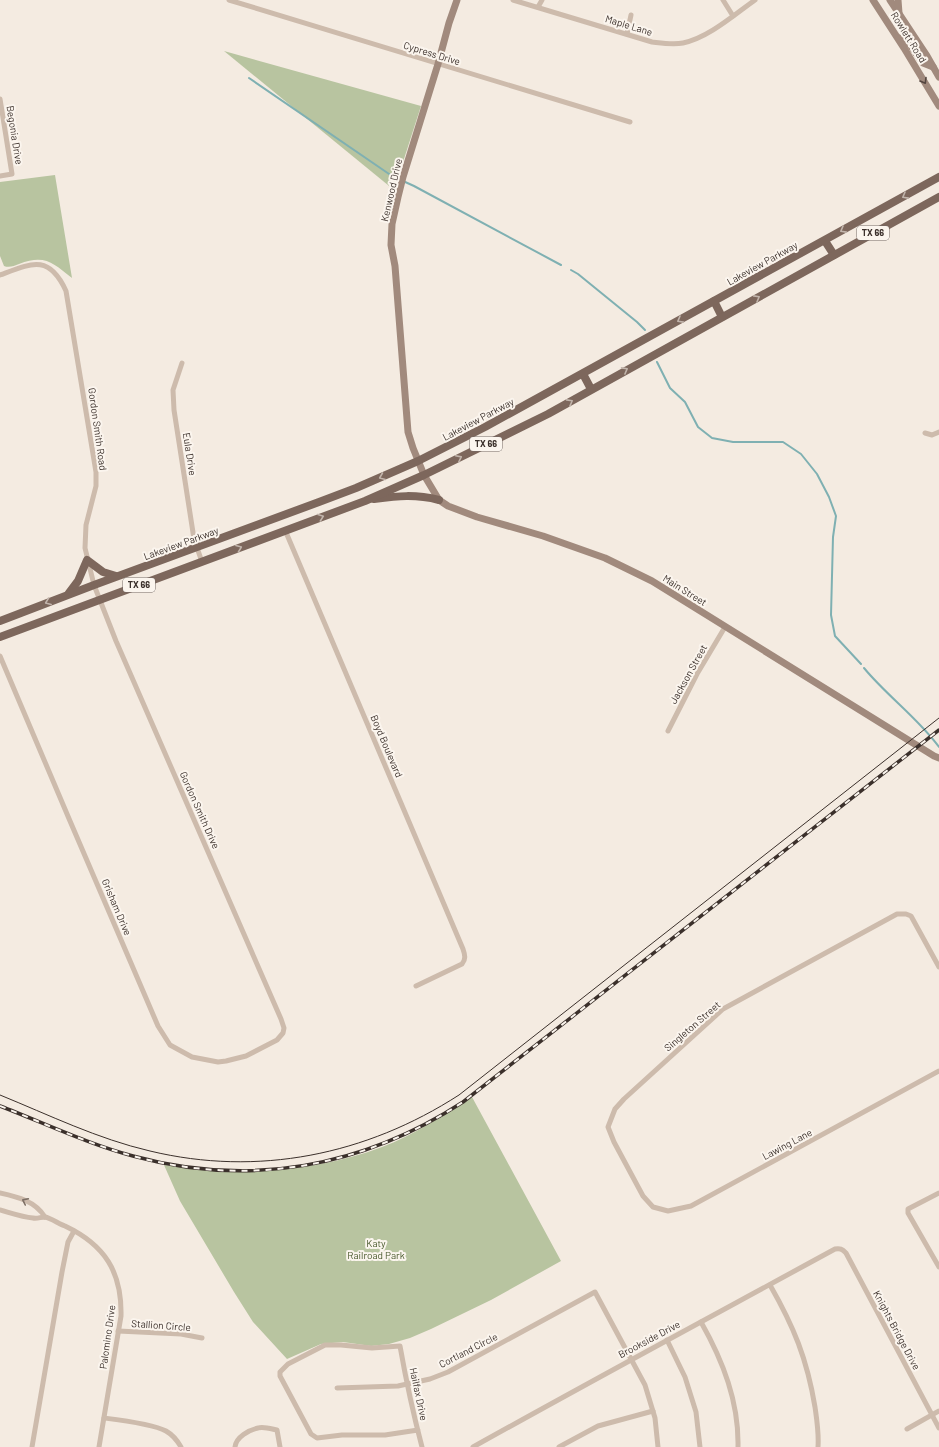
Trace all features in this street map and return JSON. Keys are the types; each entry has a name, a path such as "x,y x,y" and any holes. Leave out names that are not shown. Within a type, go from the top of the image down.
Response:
{"main road":[{"name":"Lakeview Parkway","path":"0,621 117,576 197,548 356,488 418,461 583,374 939,177"},
{"name":"TX 66","path":"0,636 202,562 365,500 424,475 544,416 939,197"},
{"path":"825,240 834,255"},
{"path":"714,301 722,317"},
{"path":"583,374 591,390"},
{"path":"365,500 412,495 439,500"},
{"path":"283,515 284,530"},
{"path":"273,519 284,530"},
{"path":"69,594 78,581 87,560 103,572 117,576"}],"street":[{"name":"Cypress Drive","path":"229,0 630,122"},
{"name":"Kenwood Drive","path":"418,461 408,432 395,273 391,245 392,224 407,162 457,0"},
{"name":"Maple Lane","path":"512,0 652,42 681,43 704,35 755,0"},
{"path":"538,7 542,0"},
{"path":"723,0 733,16"},
{"name":"Rowlett Road","path":"873,0 897,36 939,106"},
{"name":"Rowlett Road","path":"890,0 939,77"},
{"path":"898,0 900,17"},
{"path":"627,34 631,15"},
{"path":"897,36 910,45 923,63 933,67"},
{"name":"Begonia Drive","path":"0,99 12,174 0,176"},
{"name":"Gordon Smith Road","path":"1,272 31,264 39,264 49,267 56,273 66,291 96,472 96,486 86,525 85,548 87,560 99,599"},
{"name":"Eula Drive","path":"182,363 175,381 173,402 194,539 202,562"},
{"path":"925,433 932,435 939,432"},
{"path":"418,461 424,475 439,500"},
{"name":"Main Street","path":"439,500 448,506 476,517 543,536 605,558 652,581 939,758"},
{"name":"Boyd Boulevard","path":"284,530 463,948 465,960 458,967 416,986"},
{"name":"Gordon Smith Drive","path":"99,599 284,1028"},
{"name":"Jackson Street","path":"668,731 697,674 725,627"},
{"name":"Grisham Drive","path":"0,656 152,1012 162,1034 170,1045 192,1057 208,1061 226,1061 246,1056 277,1040 283,1033 284,1028"},
{"name":"Singleton Street","path":"643,1196 608,1127 615,1109 624,1099 723,1009 897,914 906,914 911,916 939,967"},
{"name":"Lawing Lane","path":"643,1196 653,1207 668,1212 691,1206 939,1071"},
{"name":"Palomino Drive","path":"0,1193 18,1197 34,1205 45,1217 89,1240 108,1260 113,1270 119,1286 121,1301 118,1331 99,1447"},
{"path":"939,1193 908,1209 908,1213 939,1267"},
{"name":"Palomino Drive","path":"0,1210 34,1219 45,1217"},
{"path":"32,1447 62,1272 68,1242 74,1231"},
{"name":"Brookside Drive","path":"473,1447 631,1359 835,1249"},
{"name":"Knights Bridge Drive","path":"835,1249 842,1249 846,1253 939,1428"},
{"path":"770,1285 794,1330 806,1362 818,1424 818,1447"},
{"name":"Cortland Circle","path":"337,1388 377,1388 430,1379 448,1372 595,1292 631,1359"},
{"path":"701,1322 723,1366 728,1380 735,1414 738,1447"},
{"name":"Stallion Circle","path":"118,1331 174,1333 202,1338"},
{"path":"667,1340 685,1377 696,1412 700,1447"},
{"name":"Hailfax Drive","path":"418,1430 385,1435 342,1435 317,1438 311,1434 280,1376 280,1372 288,1364 325,1346 341,1345 372,1348 400,1346 407,1384 418,1430 422,1447"},
{"path":"631,1359 645,1385 653,1410 658,1447"},
{"path":"559,1447 598,1426 653,1410"},
{"path":"906,1429 939,1411"},
{"path":"104,1418 164,1430 175,1438 181,1447"},
{"path":"235,1447 235,1442 238,1437 259,1427 277,1430 280,1447"}],"green space":[{"path":"224,51 421,106 394,190"},
{"path":"55,175 72,278 54,264 42,260 28,261 8,267 4,266 0,256 0,182"},
{"name":"Katy Railroad Park","path":"472,1097 561,1261 491,1300 410,1338 389,1344 371,1346 343,1342 321,1344 287,1359 253,1322 180,1201 164,1165 246,1171 302,1167 329,1162 356,1156 405,1137"}],"waterway":[{"path":"249,78 392,176 414,186 561,265"},
{"path":"571,270 578,274 645,330"},
{"path":"657,362 670,388 685,402 698,427 712,438 733,442 783,442 801,454 817,474 829,497 836,516 833,537 831,615 835,636 861,664"},
{"path":"864,668 882,688 922,726 939,747"}],"tram line":[{"path":"0,1095 112,1140 150,1151 190,1159 231,1162 271,1161 310,1155 349,1146 387,1133 423,1116 459,1095 939,718"}],"railway":[{"path":"0,1106 116,1151 177,1166 220,1170 262,1170 304,1165 345,1156 386,1142 425,1124 463,1102 939,730"}]}
